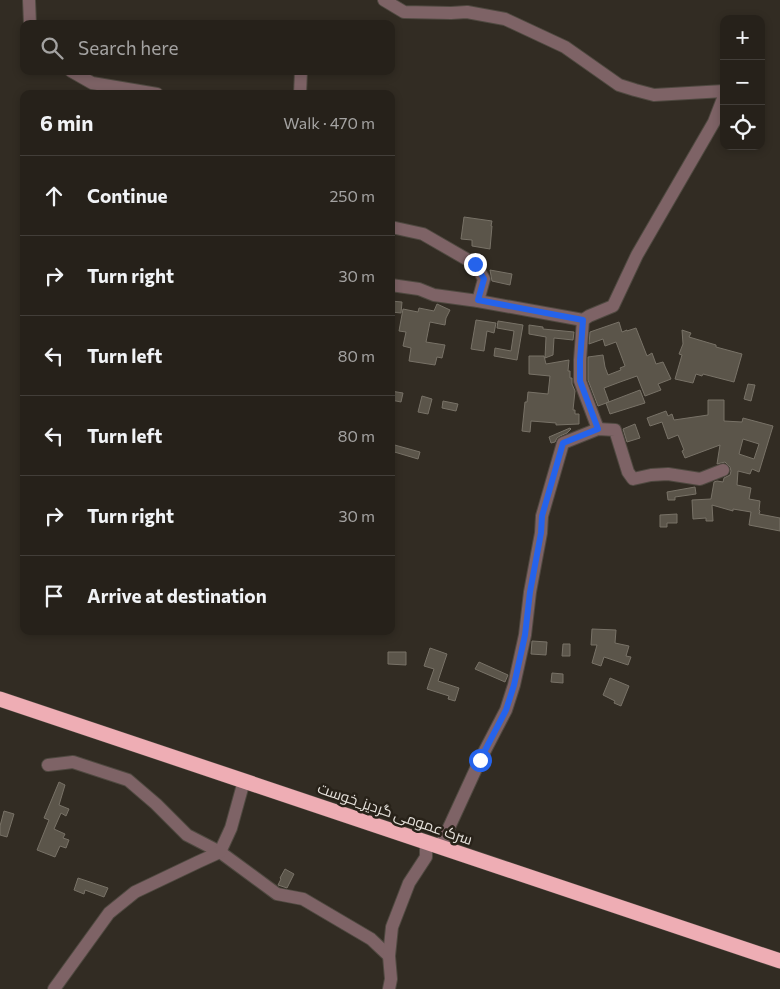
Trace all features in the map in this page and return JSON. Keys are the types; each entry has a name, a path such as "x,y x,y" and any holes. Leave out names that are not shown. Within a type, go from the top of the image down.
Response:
{"highway":[{"name":"سرک عمومی گردیز_خوست","path":"0,699 780,960"}],"street":[{"path":"30,0 30,20"},
{"path":"384,0 404,12 467,12 505,19 565,47 619,85 635,90 654,95 720,91"},
{"path":"78,75 92,83 133,90"},
{"path":"300,90 301,75"},
{"path":"395,286 419,289 434,295 478,300 583,320 613,306 637,255 714,122 721,105"},
{"path":"395,229 423,234 475,264 484,279 478,300"},
{"path":"583,320 580,381 598,429"},
{"path":"389,989 391,979 389,956 392,927 409,883 433,845 480,760 506,710 514,685 525,635 542,516 563,443 598,429 615,430 628,472 633,479 668,474 700,479 723,470"},
{"path":"48,765 73,762 128,780 156,804 187,835 220,852 277,894 302,899 371,939 389,956"},
{"path":"54,989 109,913 135,892 220,852 231,828 244,781"}],"building":[{"path":"464,217 492,221 490,249 472,246 472,240 461,239"},
{"path":"490,270 512,274 510,285 492,281"},
{"path":"395,301 402,302 401,313 395,312"},
{"path":"437,304 450,310 445,325 430,322 426,342 445,345 442,358 437,357 435,365 409,361 411,348 403,346 406,332 399,331 403,309 418,312 419,308 434,311"},
{"path":"476,320 496,323 494,333 487,331 484,351 471,349"},
{"path":"498,321 523,325 517,360 494,356 495,348 511,351 514,331 497,328"},
{"path":"619,322 622,332 636,328 647,356 652,353 656,364 663,362 671,379 658,384 661,390 645,396 637,376 620,382 604,388 609,402 598,406 588,380 588,357 603,355 608,375 621,370 620,368 625,366 616,342 605,346 603,339 589,344 590,332"},
{"path":"529,325 543,327 543,329 574,332 573,340 554,338 553,355 545,358 546,337 529,334"},
{"path":"682,330 691,333 689,337 742,354 734,382 703,374 702,376 696,374 693,383 675,379 682,355 679,354 683,344"},
{"path":"529,356 544,356 546,364 569,360 568,371 570,371 570,378 572,378 575,391 573,410 575,410 575,414 579,414 579,424 556,425 556,423 531,421 530,432 522,431 528,392 548,394 550,376 529,374"},
{"path":"748,384 755,385 751,401 744,399"},
{"path":"640,390 645,403 610,414 606,403"},
{"path":"395,392 403,393 401,402 395,401"},
{"path":"422,396 432,399 428,414 418,412"},
{"path":"708,400 724,400 724,421 742,422 743,418 773,426 759,472 752,469 750,474 738,471 737,485 751,488 749,499 760,501 759,514 780,518 780,531 749,525 751,512 733,509 733,511 712,505 713,521 706,521 706,518 693,519 692,500 711,499 714,482 723,482 724,478 730,475 730,467 725,462 717,464 720,445 685,458 678,435 668,439 662,422 650,426 647,418 666,411 668,416 672,414 674,420 708,415","holes":["743,439 759,444 754,459 739,454"]},
{"path":"443,401 458,404 456,411 442,408"},
{"path":"635,424 640,438 627,442 623,429"},
{"path":"570,428 567,433 551,443 549,437"},
{"path":"395,445 420,452 418,459 395,452"},
{"path":"695,487 696,494 668,500 667,492"},
{"path":"677,514 677,523 667,523 667,527 660,527 660,515"},
{"path":"592,629 616,630 615,643 629,646 626,656 631,657 628,665 604,657 601,666 592,663 597,645 591,645"},
{"path":"532,641 547,642 546,655 531,654"},
{"path":"563,644 570,644 570,656 562,656"},
{"path":"430,648 447,654 438,681 459,688 455,701 448,699 449,696 427,689 434,669 424,666"},
{"path":"388,652 406,652 406,665 388,664"},
{"path":"479,662 508,675 505,682 475,669"},
{"path":"552,673 563,674 563,683 551,682"},
{"path":"610,678 629,686 621,706 603,695"},
{"path":"59,782 65,785 59,805 69,809 66,816 61,813 54,829 65,834 63,838 69,840 66,848 60,846 55,857 37,850 49,820 44,818"},
{"path":"4,811 14,814 7,837 0,835"},
{"path":"285,869 294,874 287,888 278,885"},
{"path":"78,878 108,888 104,897 85,890 84,894 74,890"}],"route":[{"path":"475,264 484,279 478,300 583,320 580,381 598,429 563,443 542,516 525,635 514,685 506,710 480,760"}]}
